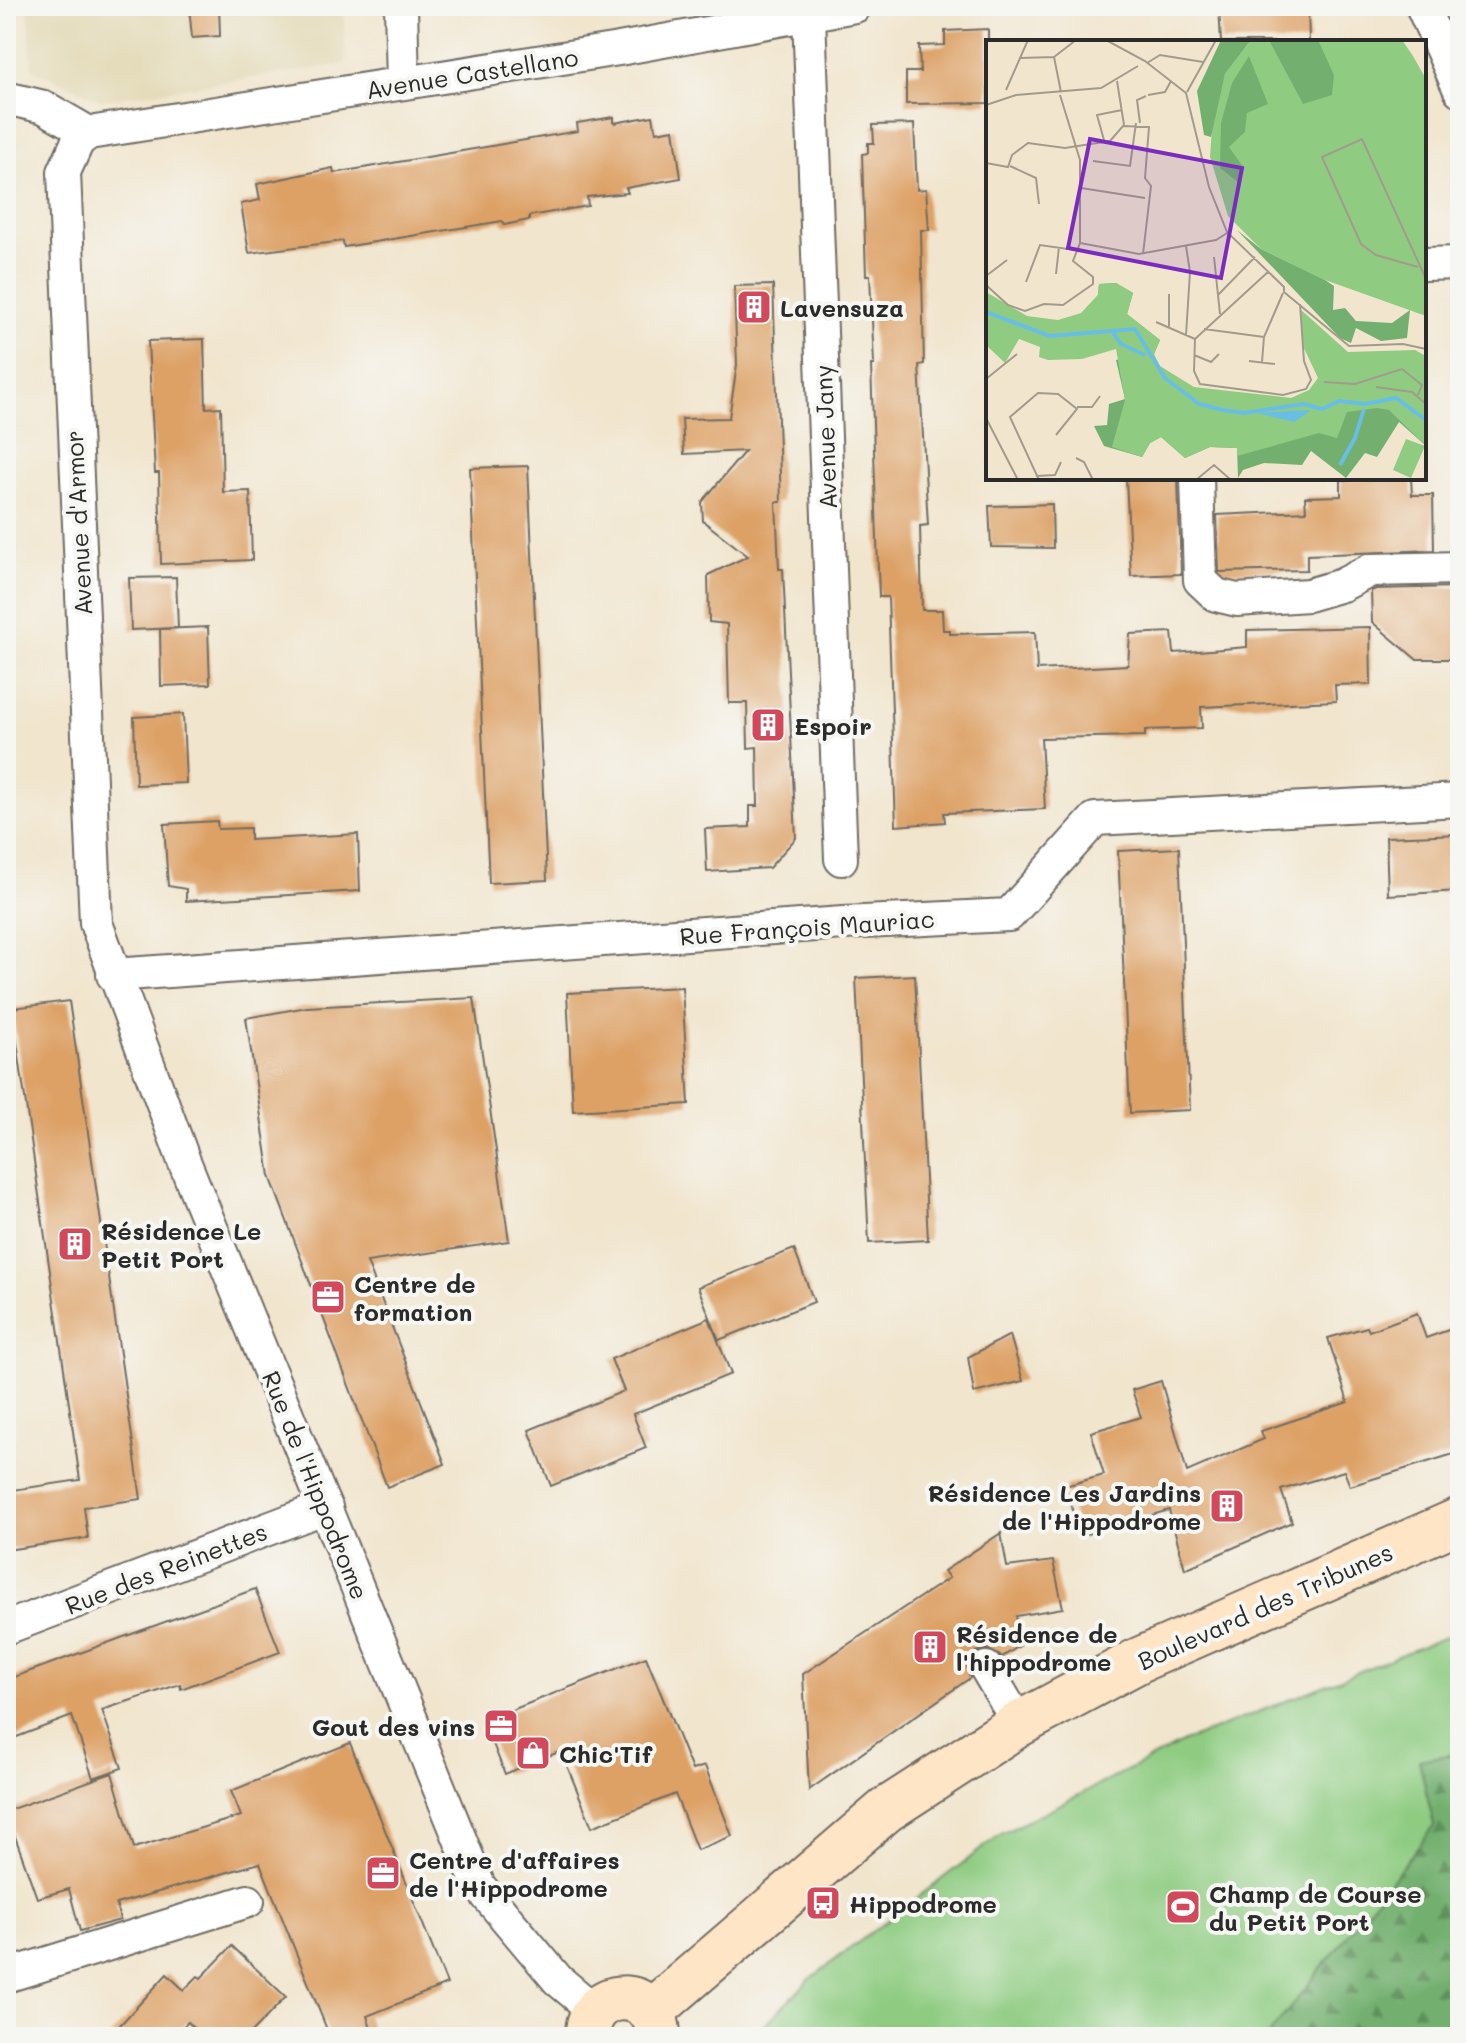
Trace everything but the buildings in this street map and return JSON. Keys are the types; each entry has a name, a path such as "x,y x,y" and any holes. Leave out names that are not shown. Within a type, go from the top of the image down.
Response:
{"street":[{"path":"401,6 403,83"},
{"name":"Avenue Castellano","path":"89,133 698,36 855,6"},
{"path":"1422,6 1460,90"},
{"name":"Avenue Jany","path":"809,15 841,859"},
{"path":"6,98 44,107 89,133"},
{"name":"Avenue d'Armor","path":"89,133 78,141 64,172 96,923"},
{"path":"1426,264 1460,263"},
{"path":"1197,480 1200,580 1216,595 1237,600 1308,595 1342,585 1371,570 1460,568"},
{"name":"Rue François Mauriac","path":"113,975 843,923 1009,915 1095,819 1460,800"},
{"name":"Rue de l'Hippodrome","path":"96,923 184,1161 479,1886 592,2024"},
{"name":"Rue des Reinettes","path":"6,1628 326,1507"},
{"name":"Boulevard des Tribunes","path":"655,2024 886,1810 1019,1724 1139,1660 1460,1520"},
{"path":"986,1668 1019,1724"},
{"path":"6,1976 248,1901"},
{"path":"592,2024 602,2003 623,1997 644,2003 655,2024"}],"shaded area":[{"path":"28,6 343,6 346,64 100,100 32,69"}],"green space":[{"name":"Champ de Course du Petit Port","path":"1460,1631 1460,2037 753,2037 810,1979 1001,1834 1186,1741"},
{"path":"1460,1753 1460,2037 1267,2037 1434,1826 1419,1760"}],"place":[{"name":"Lavensuza","path":"754,307"},
{"name":"Espoir","path":"768,725"},
{"name":"Résidence Le Petit Port","path":"75,1244"},
{"name":"Centre de formation","path":"328,1297"},
{"name":"Résidence Les Jardins de l'Hippodrome","path":"1227,1506"},
{"name":"Résidence de l'hippodrome","path":"930,1647"},
{"name":"Gout des vins","path":"501,1726"},
{"name":"Chic'Tif","path":"533,1753"},
{"name":"Centre d'affaires de l'Hippodrome","path":"383,1873"},
{"name":"Hippodrome","path":"823,1903"},
{"name":"Champ de Course du Petit Port","path":"1183,1907"}]}
